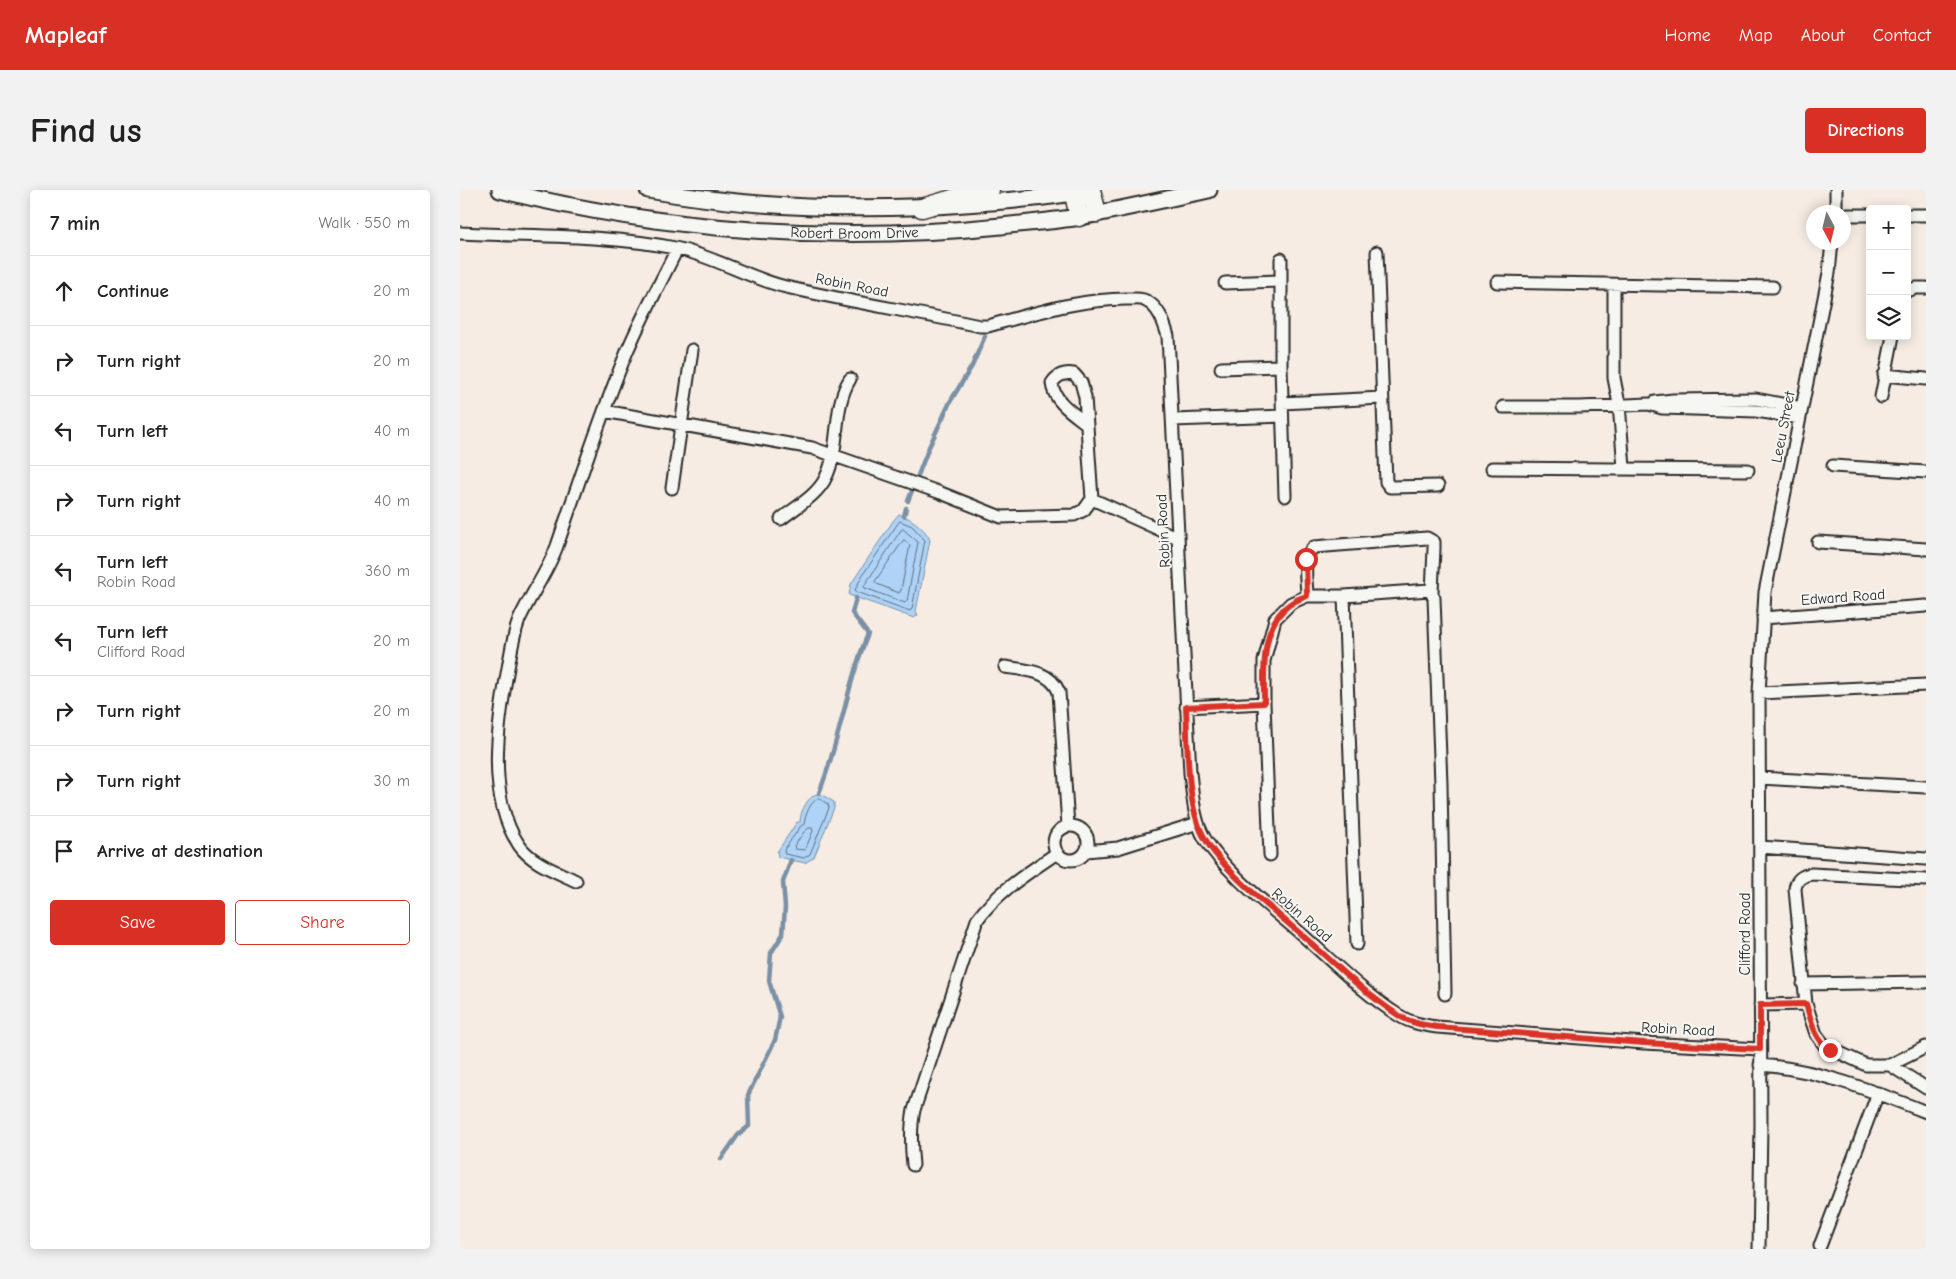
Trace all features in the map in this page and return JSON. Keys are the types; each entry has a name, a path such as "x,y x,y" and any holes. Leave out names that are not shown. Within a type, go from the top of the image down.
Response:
{"main road":[{"path":"922,208 976,192 990,190"},
{"path":"1079,217 1082,191"},
{"path":"1082,191 1096,213"}],"street":[{"name":"Robert Broom Drive","path":"500,190 566,206 667,222 790,233 877,234 962,230 1079,217 1209,190"},
{"name":"Robert Broom Drive","path":"648,190 773,205 880,209 922,208 1082,191"},
{"path":"1836,190 1836,205"},
{"path":"1851,215 1866,215"},
{"path":"1911,215 1926,215"},
{"name":"Robin Road","path":"460,232 646,243 699,254 784,287 980,326 988,326 1044,310 1070,305 1122,299 1143,299 1148,301 1160,314 1168,336 1190,773 1198,823 1205,839 1213,850 1254,893 1357,983 1397,1014 1416,1024 1614,1040 1760,1049"},
{"path":"576,881 527,854 515,837 505,813 501,795 498,740 501,708 514,634 520,619 548,570 626,353 677,249"},
{"name":"Leeu Street","path":"1763,618 1765,592 1831,250"},
{"path":"1377,252 1384,473 1387,484 1390,487 1438,486"},
{"path":"1281,258 1281,366 1285,496"},
{"path":"1225,283 1281,281"},
{"path":"1497,282 1774,287"},
{"path":"1614,285 1614,378 1619,404 1624,468"},
{"path":"1911,290 1926,288"},
{"path":"1881,397 1891,340"},
{"path":"672,488 692,350"},
{"path":"1221,368 1281,366"},
{"path":"1884,376 1926,379"},
{"path":"781,519 811,495 826,477 844,389 850,379"},
{"path":"1282,403 1382,398"},
{"path":"1503,407 1580,407 1649,404 1673,400 1756,399 1801,413"},
{"path":"604,411 812,448 928,488 990,514 1008,517 1074,515 1086,508 1092,499 1087,424"},
{"path":"1173,420 1282,416"},
{"path":"1833,466 1926,472"},
{"path":"1492,468 1748,470"},
{"path":"1092,499 1178,538"},
{"path":"1307,596 1306,559 1314,547 1427,538 1434,542 1432,592 1434,598 1441,784 1445,994"},
{"path":"1818,542 1926,549"},
{"path":"1270,854 1264,661 1274,619 1291,603 1307,596 1344,596 1417,590 1430,590 1432,592"},
{"path":"1344,596 1357,944"},
{"name":"Edward Road","path":"1763,618 1926,606"},
{"name":"Clifford Road","path":"1759,1249 1759,693 1763,618"},
{"path":"1005,667 1043,675 1052,680 1059,692 1068,826"},
{"path":"1759,693 1926,685"},
{"path":"1186,707 1264,703"},
{"path":"1760,778 1926,787"},
{"path":"1086,851 1118,848 1198,823"},
{"path":"1068,826 1081,828 1088,838 1084,855 1075,860 1065,859 1057,853 1054,842 1056,836 1063,828 1068,826"},
{"path":"1760,847 1926,860"},
{"path":"913,1165 910,1134 914,1110 977,920 993,901 1057,853"},
{"path":"1926,880 1812,874 1802,876 1796,884 1795,890 1806,1004 1816,1034 1827,1048 1866,1065 1890,1065 1926,1047"},
{"path":"1803,984 1926,982"},
{"path":"1760,1005 1806,1004"},
{"path":"1760,1065 1796,1070 1878,1093 1926,1112"},
{"path":"1890,1065 1926,1088"},
{"path":"1820,1246 1878,1093"}],"water":[{"path":"899,514 917,524 925,531 930,540 916,611 918,615 914,618 849,595 851,584"},
{"path":"819,793 834,802 834,808 814,857 805,863 778,857 777,852 797,822 800,822 805,804 811,797"}],"waterway":[{"path":"908,501 929,447 950,402 972,366 985,336"},
{"path":"904,516 906,508"},
{"path":"819,793 860,654 868,634 852,613 856,598"},
{"path":"721,1159 738,1135 749,1126 748,1095 775,1040 780,1017 769,981 771,953 783,934 785,907 783,882 791,860"}],"route":[{"path":"1306,559 1307,596 1291,603 1274,619 1264,661 1264,703 1186,707 1190,773 1198,823 1205,839 1213,850 1254,893 1357,983 1397,1014 1416,1024 1644,1043 1760,1049 1760,1005 1806,1004 1816,1034 1830,1050"}]}
